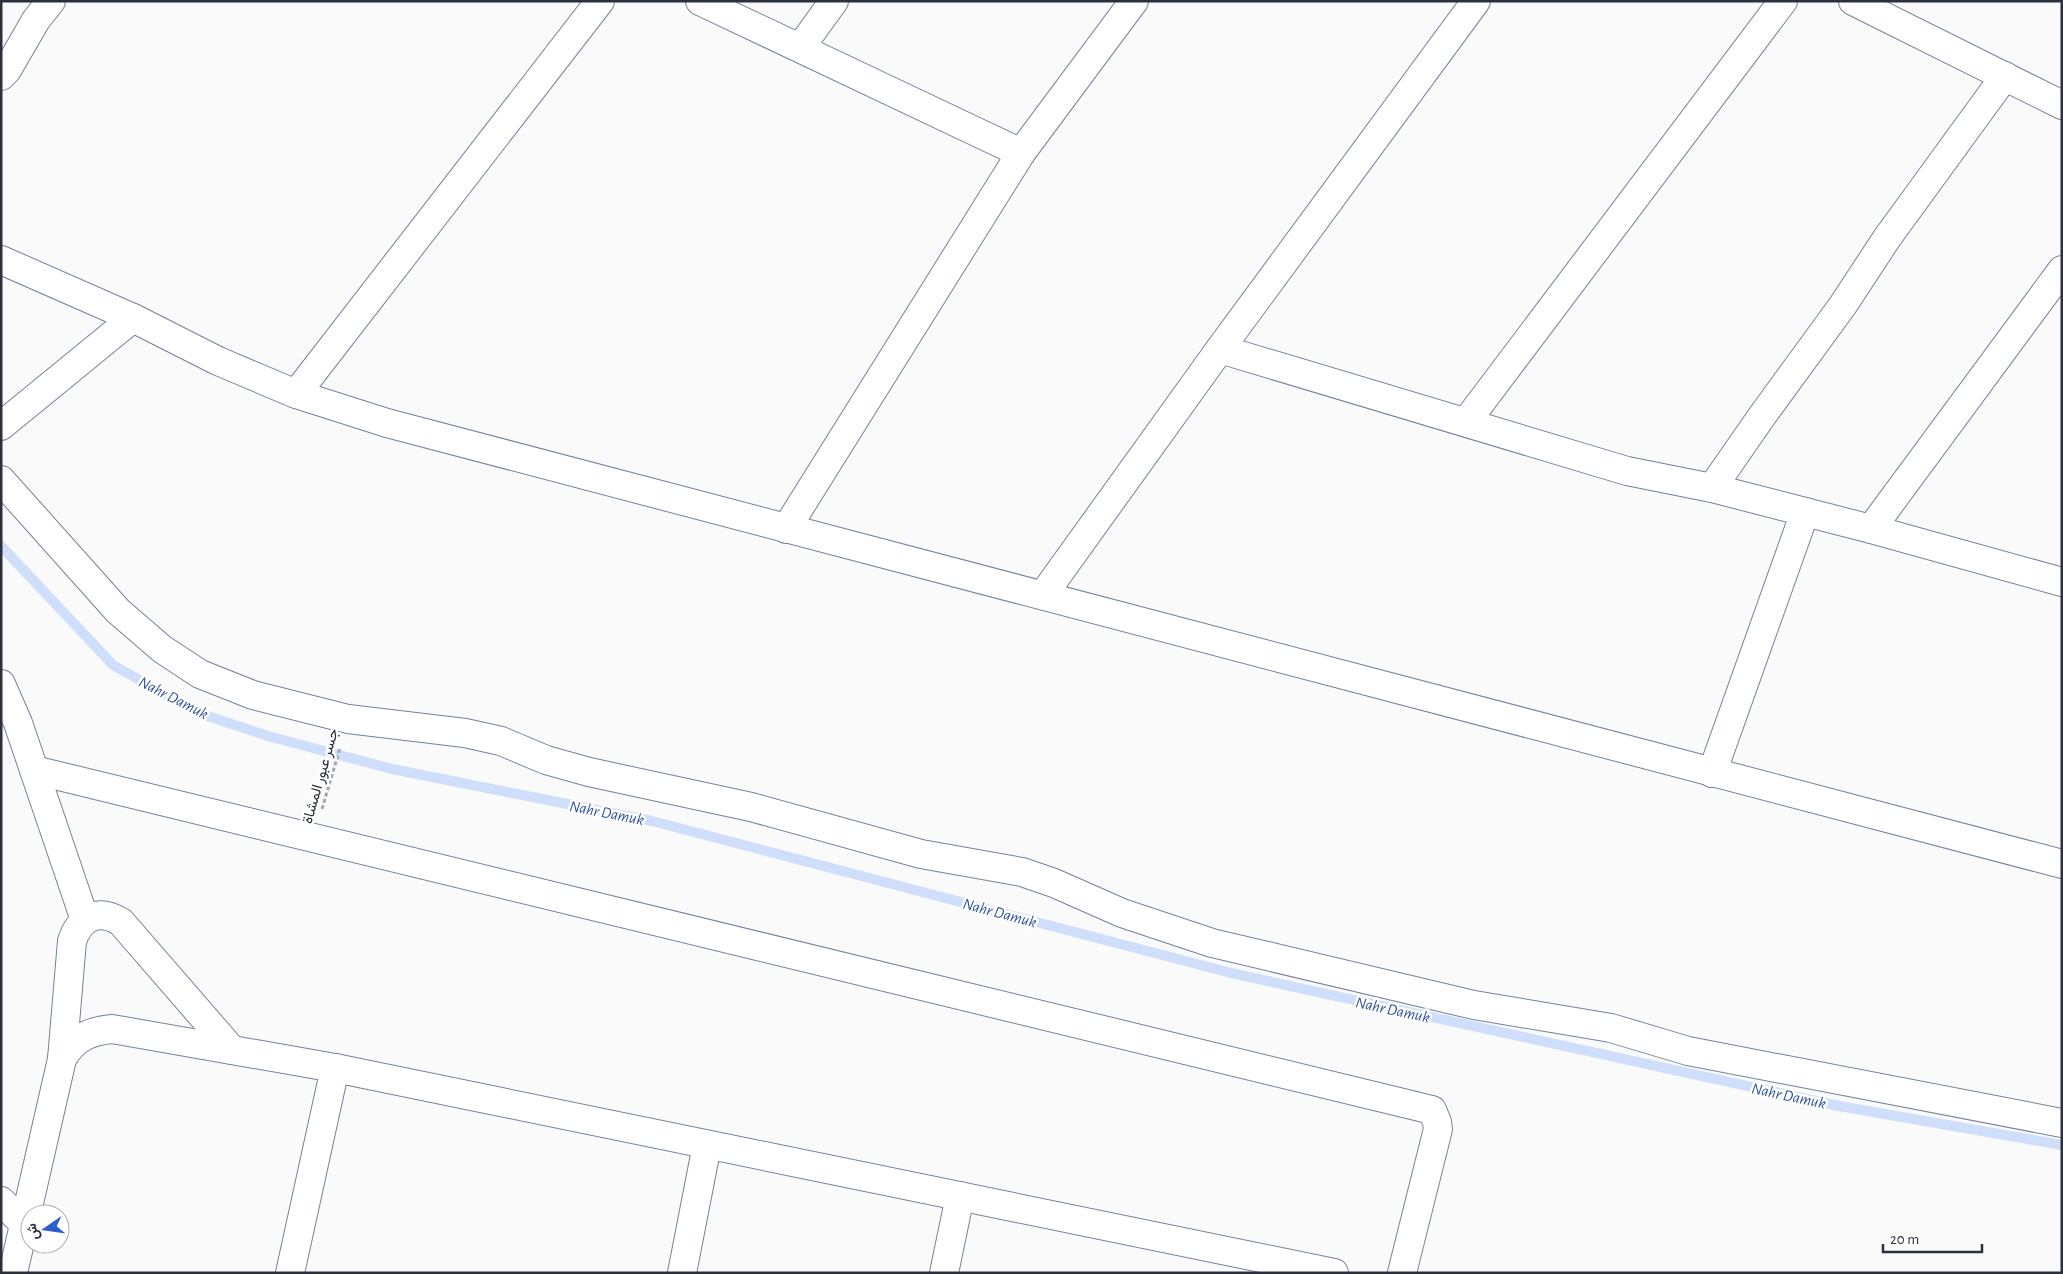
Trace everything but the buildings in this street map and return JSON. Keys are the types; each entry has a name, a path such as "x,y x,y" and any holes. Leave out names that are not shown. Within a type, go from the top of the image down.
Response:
{"street":[{"path":"1,76 36,20 51,1"},
{"path":"296,394 600,1"},
{"path":"700,1 1021,153"},
{"path":"800,48 834,1"},
{"path":"786,529 1021,153 1134,1"},
{"path":"1043,595 1220,349 1476,1"},
{"path":"1466,422 1783,1"},
{"path":"1853,1 2062,105"},
{"path":"1712,488 1843,305 1887,238 2005,76"},
{"path":"1,260 133,318 218,361 296,394 387,423 2062,864"},
{"path":"1871,528 2062,270"},
{"path":"1,426 133,318"},
{"path":"1220,349 1627,471 1712,488 1871,528 2062,582"},
{"path":"1,480 118,611 162,649 200,674 253,696 348,720 465,733 501,741 546,760 589,772 751,807 921,854 1022,872 1054,883 1122,913 1212,943 1474,1005 1611,1028 1688,1051 2062,1123"},
{"path":"1712,773 1805,512"},
{"path":"1,684 18,723 85,920"},
{"path":"34,770 1432,1110 1438,1129 1402,1273"},
{"path":"29,1204 62,1059 72,941 76,930 85,920 103,915 121,922 232,1050"},
{"path":"62,1059 67,1049 84,1035 98,1030 112,1029 335,1068 1334,1273"},
{"path":"290,1273 335,1068"},
{"path":"682,1273 707,1145"},
{"path":"944,1273 960,1196"},
{"path":"1,1201 20,1220"},
{"path":"13,1273 20,1242"}],"path":[{"name":"جسر عبور المشاة","path":"314,838 348,720"}],"waterway":[{"name":"Nahr Damuk","path":"1,546 113,665 198,713 268,736 392,769 652,821 1231,973 1839,1106 2062,1145"}]}
